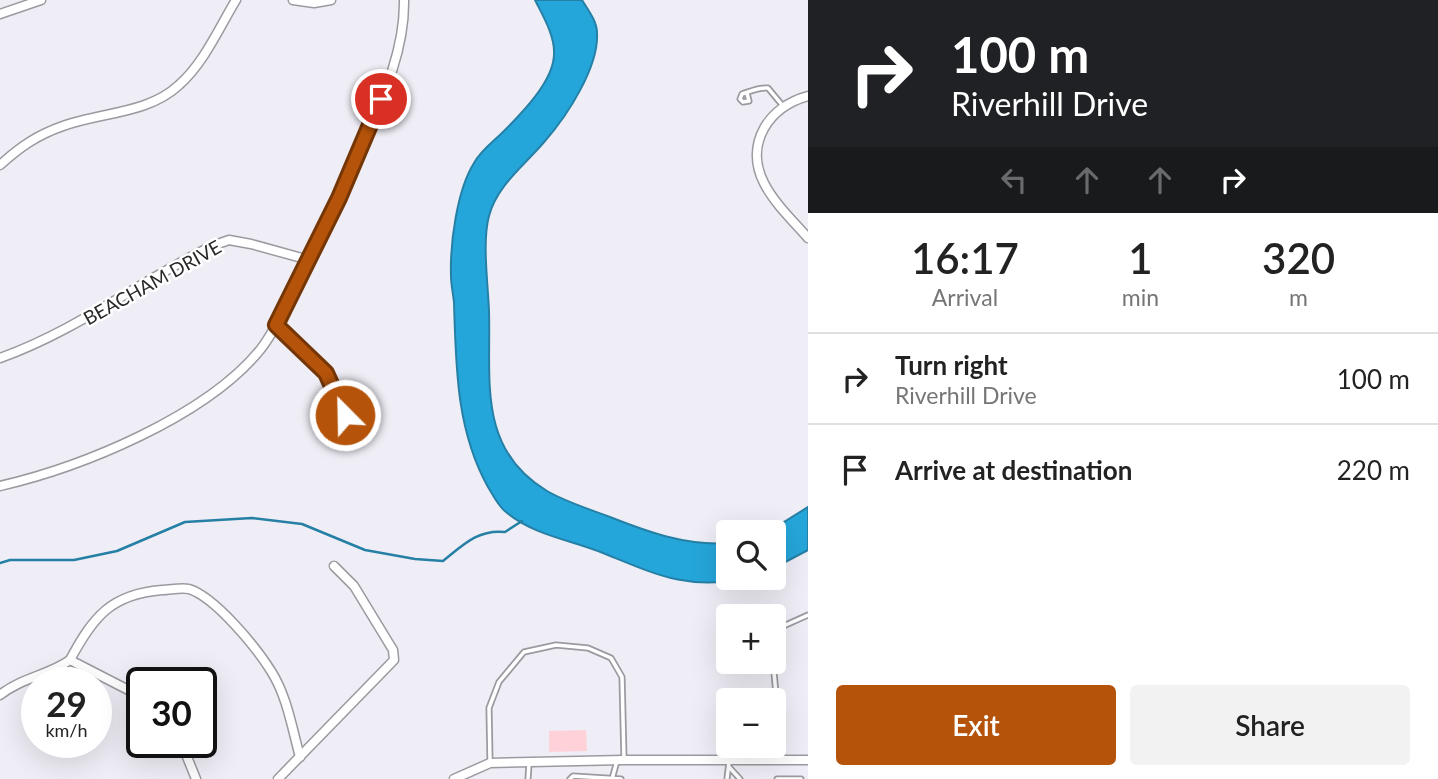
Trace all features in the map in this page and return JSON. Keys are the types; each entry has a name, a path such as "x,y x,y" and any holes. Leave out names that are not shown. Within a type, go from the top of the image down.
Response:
{"street":[{"path":"0,14 41,0"},
{"path":"0,165 16,149 63,126 125,111 168,94 192,72 236,0"},
{"path":"293,0 314,3 331,0"},
{"path":"0,486 103,452 166,422 209,395 241,370 260,349 276,325 339,198 396,60 400,47 404,0"},
{"path":"808,96 783,106 763,130 757,151 759,173 768,191 808,238"},
{"name":"BEACHAM DRIVE","path":"0,358 77,324 212,246 229,240 309,261"},
{"path":"276,325 326,373 351,432"},
{"path":"278,779 394,660 394,650 354,586 334,566"},
{"path":"0,695 55,670 70,660 82,637 102,612 114,603 141,592 188,588 217,606 271,671 282,693 300,757"},
{"path":"70,660 126,688"},
{"path":"187,758 196,779"},
{"path":"454,779 490,763 620,760 729,764 808,760"}],"lane":[{"path":"747,93 758,88 768,88 783,106"},
{"path":"786,625 808,615"},
{"path":"490,763 489,708 499,681 524,652 556,645 588,648 611,658 622,677 620,760 612,779"},
{"path":"775,674 782,760"},
{"path":"528,779 529,762"},
{"path":"727,779 729,764"},
{"path":"729,764 740,779"},
{"path":"570,779 573,776 621,779"},
{"path":"777,779 801,779"}],"shaded area":[{"path":"586,730 587,751 549,752 549,731"}],"water":[{"path":"535,0 582,0 596,24 596,46 587,76 572,105 545,141 505,185 489,216 486,250 490,387 498,434 509,455 524,474 562,499 653,533 682,540 716,543 716,582 689,581 656,574 591,548 540,532 517,520 503,510 496,500 477,465 469,443 457,373 451,276 453,233 463,187 474,163 527,107 549,75 554,54 548,26"},
{"path":"808,507 808,550 786,562 786,521"}],"waterway":[{"path":"0,563 10,560 74,560 117,551 185,522 252,518 302,524 365,550 443,561 471,539 487,533 505,532 522,521"}],"route":[{"path":"345,415 326,373 276,325 339,198 381,99"}]}
